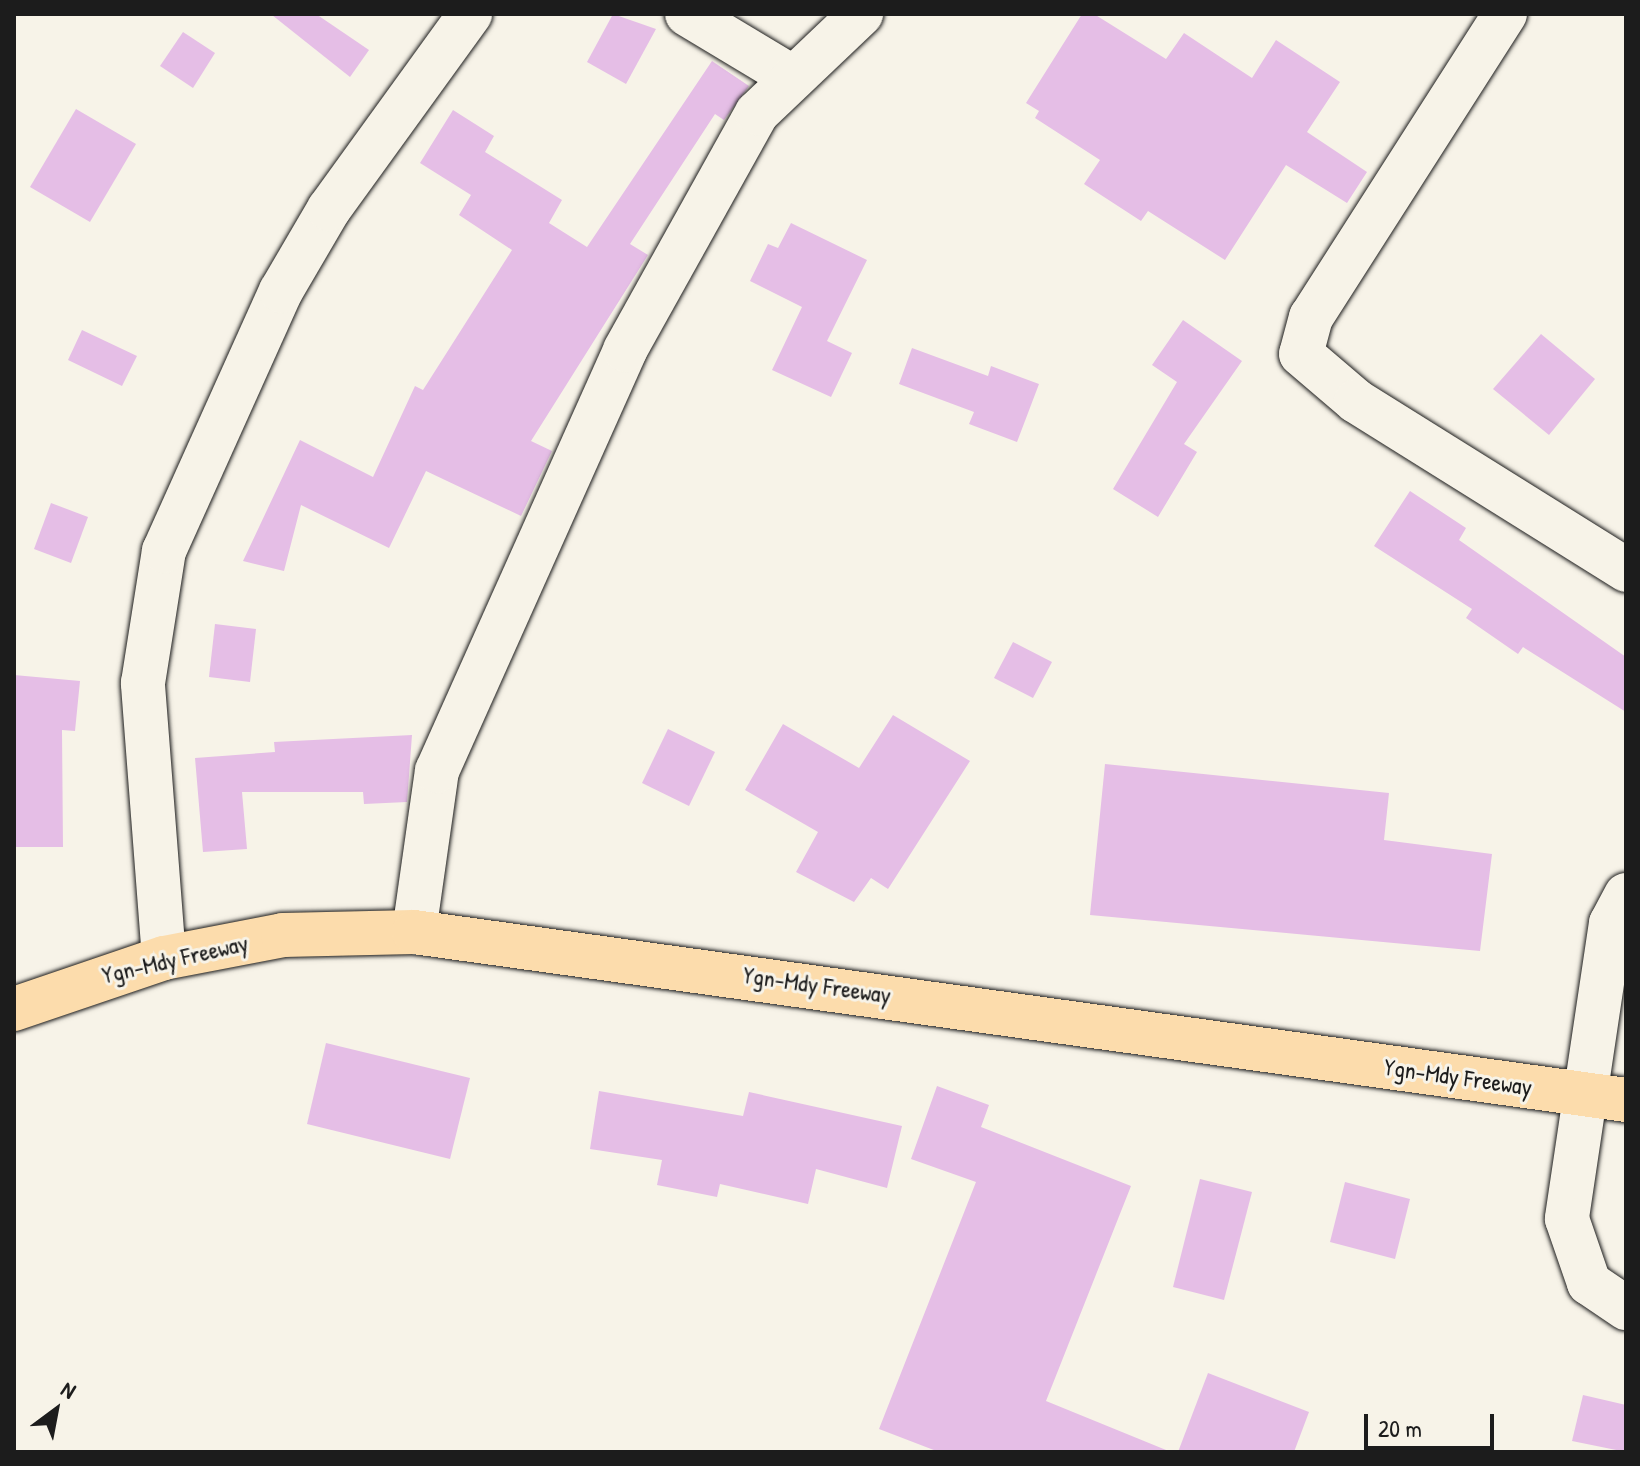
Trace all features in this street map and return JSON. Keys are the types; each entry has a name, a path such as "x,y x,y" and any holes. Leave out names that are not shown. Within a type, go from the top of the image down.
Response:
{"main road":[{"name":"Ygn-Mdy Freeway","path":"14,1009 164,958 283,935 414,932 1607,1098"}],"street":[{"path":"164,958 143,683 164,551 281,291 329,209 470,14"},
{"path":"687,14 792,77"},
{"path":"414,932 437,771 658,282 731,153 792,77 861,14"},
{"path":"1505,14 1311,317 1301,354 1356,401 1626,570"},
{"path":"1626,895 1611,923 1607,1098 1567,1219 1589,1283 1626,1308"}],"building":[{"path":"316,14 369,50 350,77 272,15"},
{"path":"613,14 656,29 626,84 587,62"},
{"path":"1082,14 1094,14 1166,59 1184,33 1252,78 1276,40 1340,82 1307,132 1367,172 1347,203 1286,165 1225,260 1148,211 1141,221 1084,184 1100,160 1035,118 1039,111 1026,103"},
{"path":"183,32 215,53 193,88 160,66"},
{"path":"712,61 749,86 724,120 715,114 630,244 648,255 531,441 552,451 521,516 426,471 389,548 301,505 284,571 243,561 300,440 373,477 415,386 423,390 512,250 459,215 471,195 420,163 453,110 494,136 485,152 562,200 549,223 587,247"},
{"path":"76,109 136,144 90,222 30,187"},
{"path":"791,223 867,260 827,341 852,353 831,397 772,370 802,307 750,281 768,244 778,248"},
{"path":"1183,320 1242,361 1184,444 1197,452 1158,517 1113,489 1177,382 1152,365"},
{"path":"82,330 137,356 122,386 68,360"},
{"path":"1541,334 1595,379 1549,435 1493,389"},
{"path":"912,348 988,376 991,366 1039,384 1017,442 969,424 974,412 899,384"},
{"path":"1410,491 1466,528 1459,540 1626,657 1626,712 1523,647 1518,654 1466,618 1472,609 1374,546"},
{"path":"51,503 88,517 71,563 34,549"},
{"path":"215,624 256,629 250,682 209,677"},
{"path":"1013,642 1052,662 1033,698 994,678"},
{"path":"14,675 80,681 75,731 62,730 63,847 14,847"},
{"path":"893,715 970,761 888,889 871,878 854,902 796,872 818,832 745,790 783,724 859,768"},
{"path":"668,729 715,752 689,806 642,783"},
{"path":"412,735 407,802 364,804 363,792 242,792 247,849 203,852 195,758 275,752 274,742"},
{"path":"1105,764 1389,793 1384,840 1492,854 1480,951 1090,915"},
{"path":"326,1043 470,1078 450,1159 307,1124"},
{"path":"937,1086 989,1105 981,1127 1131,1186 1046,1401 1171,1452 939,1452 879,1429 976,1182 911,1159"},
{"path":"599,1091 743,1116 749,1092 902,1126 887,1188 816,1169 808,1204 720,1184 717,1197 657,1185 662,1160 590,1149"},
{"path":"1200,1179 1252,1192 1224,1300 1173,1287"},
{"path":"1345,1182 1410,1199 1395,1259 1330,1242"},
{"path":"1208,1373 1309,1412 1294,1452 1178,1452"},
{"path":"1583,1395 1626,1405 1626,1452 1572,1441"}]}
